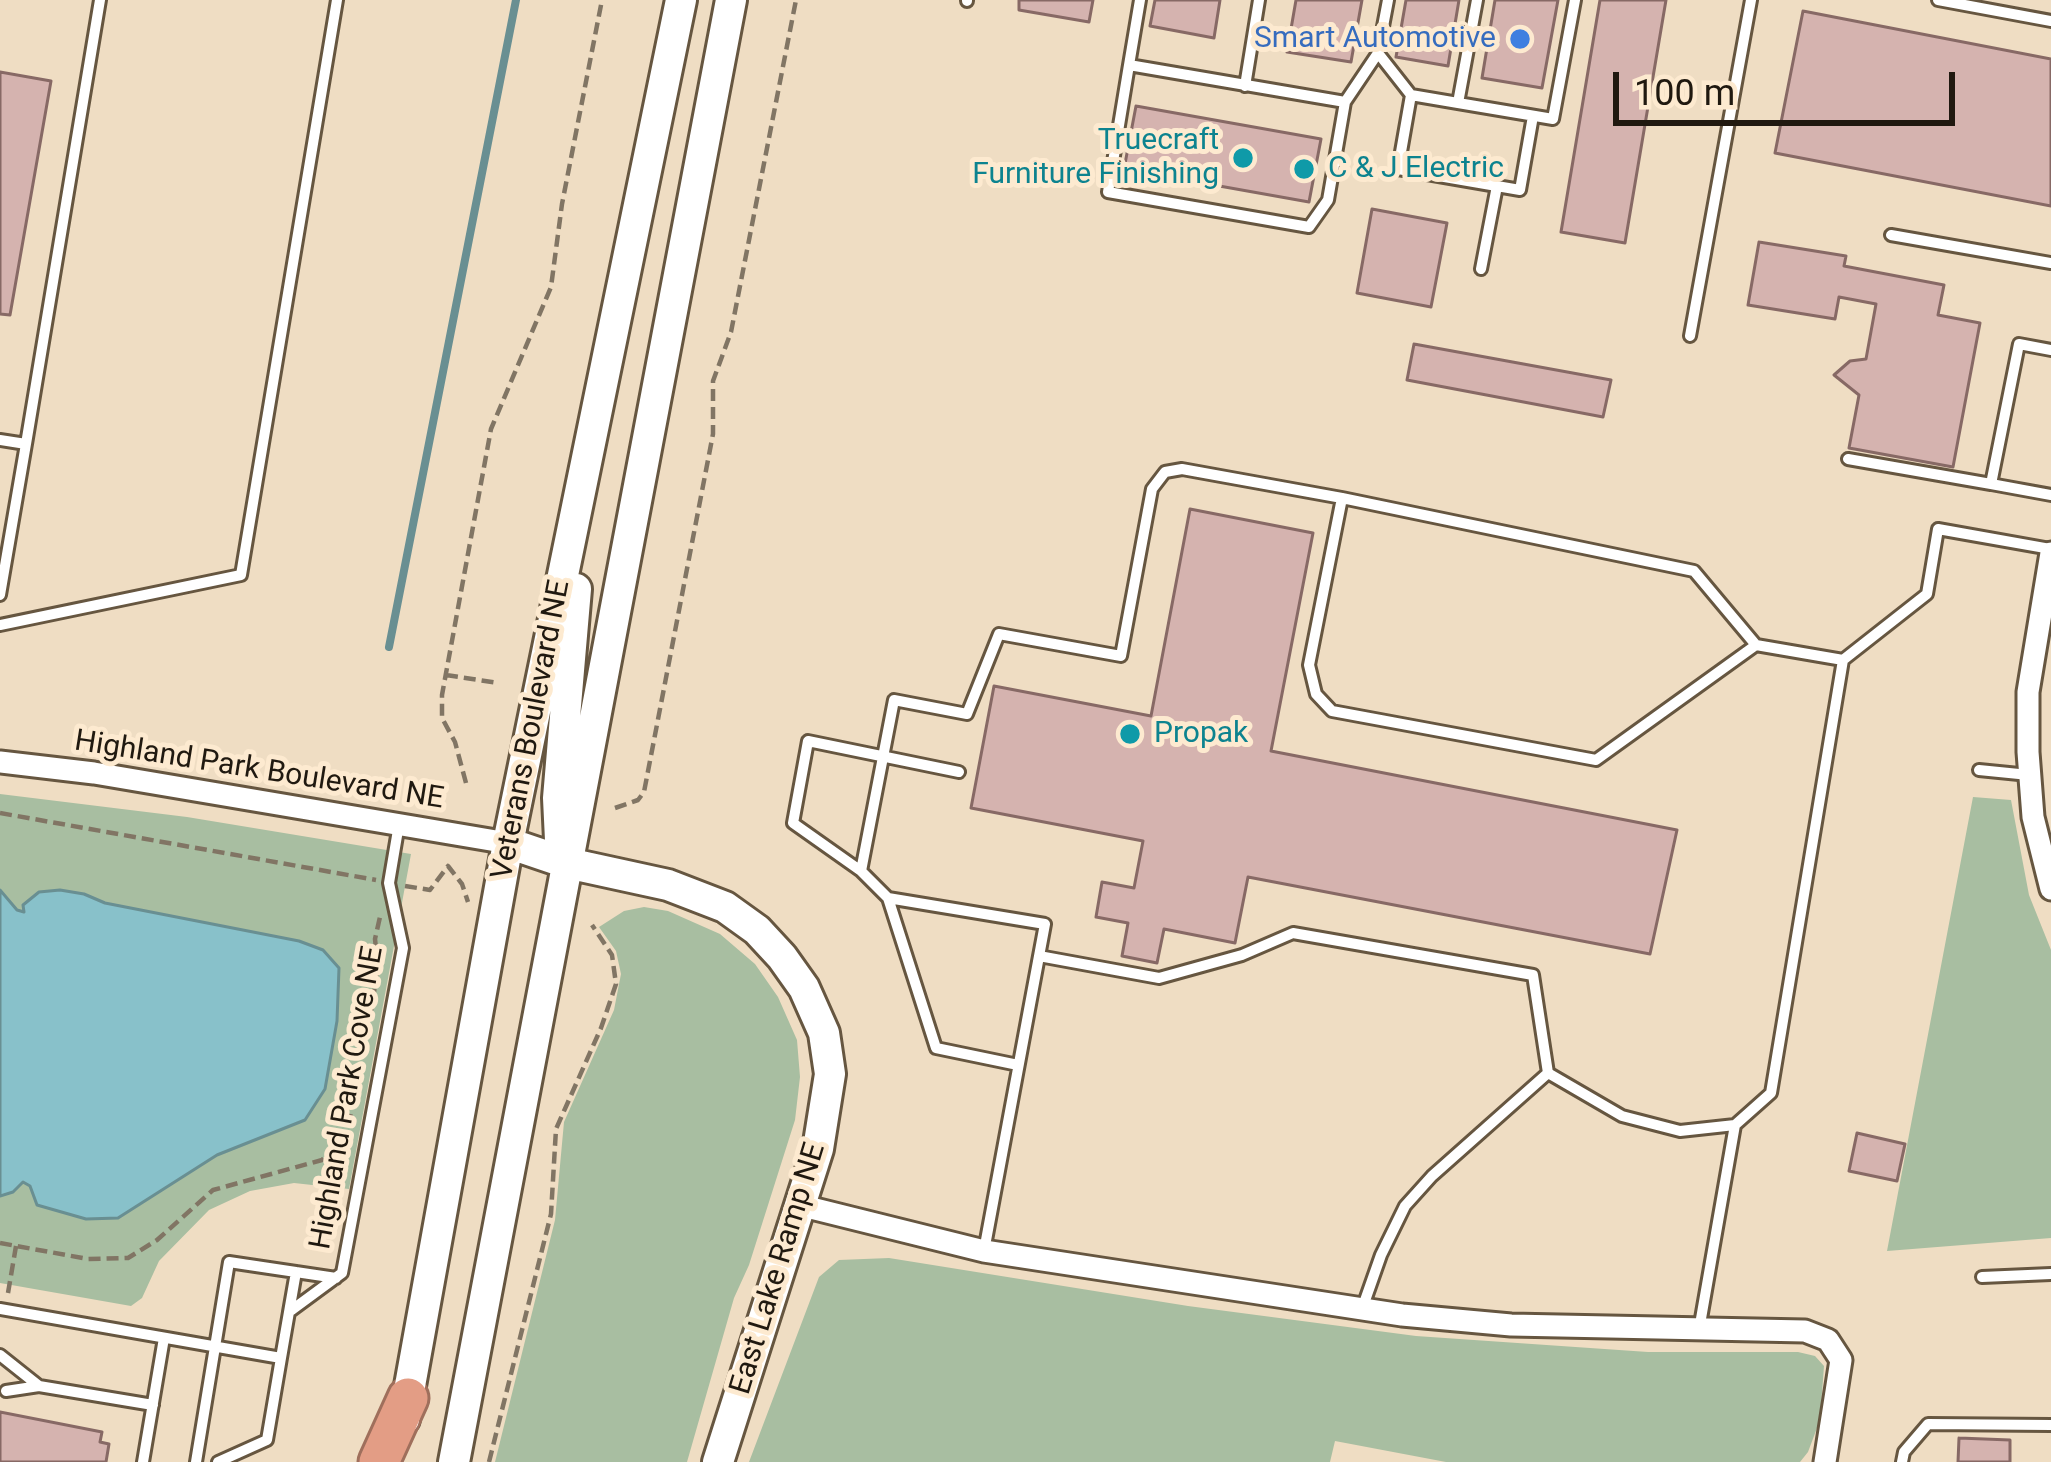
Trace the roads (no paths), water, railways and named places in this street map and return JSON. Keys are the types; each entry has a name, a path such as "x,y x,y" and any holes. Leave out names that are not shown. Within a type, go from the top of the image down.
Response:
{"highway":[{"path":"379,1462 408,1398"}],"main road":[{"name":"Veterans Boulevard NE","path":"397,1462 508,843 680,0"},
{"name":"Veterans Boulevard NE","path":"454,1462 730,0"},
{"path":"567,862 557,826 587,455"},
{"name":"East Lake Ramp NE","path":"508,843 668,885 725,907 758,930 793,972 824,1034 830,1074 826,1110 803,1206 718,1462"}],"street":[{"path":"2051,551 2028,692 2033,817 2051,889"},
{"name":"Highland Park Boulevard NE","path":"0,762 94,773 508,843"},
{"path":"803,1206 984,1251 1362,1310 1511,1325 1805,1331 1828,1340 1841,1360 1825,1462"}],"lane":[{"path":"0,595 100,0"},
{"path":"0,625 241,575 338,0"},
{"path":"1140,0 1108,192 1309,227 1328,200 1345,102 1378,53 1388,0"},
{"path":"1245,86 1259,0"},
{"path":"1458,103 1477,0"},
{"path":"1378,53 1411,95 1552,119 1575,0"},
{"path":"1690,336 1750,0"},
{"path":"1942,0 2051,21"},
{"path":"1129,65 1345,102"},
{"path":"1411,95 1399,169 1520,190 1533,116"},
{"path":"1481,269 1497,186"},
{"path":"1891,235 2051,263"},
{"path":"1991,484 2019,344 2051,350"},
{"path":"0,440 26,444"},
{"path":"1848,459 2051,495"},
{"path":"861,871 894,700 967,714 999,634 1121,656 1152,489 1165,472 1182,469 1342,498 1694,571 1756,645 1843,660"},
{"path":"1342,498 1309,665 1316,694 1332,711 1596,760 1756,645"},
{"path":"1549,1073 1622,1116 1680,1131 1735,1125 1771,1093 1843,660 1927,594 1939,529 2051,551"},
{"path":"959,772 808,741 794,823 861,871 889,898 936,1048 1018,1065"},
{"path":"1979,770 2029,775"},
{"name":"Highland Park Cove NE","path":"289,1312 342,1273 403,947 389,883 399,824"},
{"path":"889,898 1045,924 984,1251"},
{"path":"1039,956 1160,978 1242,955 1293,933 1533,975 1549,1073"},
{"path":"1362,1310 1405,1206 1432,1176 1549,1073"},
{"path":"1699,1330 1735,1125"},
{"path":"196,1462 229,1262 336,1278"},
{"path":"218,1462 267,1441 296,1272"},
{"path":"1982,1277 2051,1274"},
{"path":"0,1309 281,1358"},
{"path":"143,1462 164,1338"},
{"path":"0,1355 39,1387"},
{"path":"7,1391 39,1387 153,1405"},
{"path":"1902,1462 1904,1452 1928,1424 2051,1426"}],"water":[{"path":"0,890 24,912 23,905 39,892 60,890 323,950 339,968 337,1021 325,1089 305,1120 217,1155 118,1218 86,1219 37,1205 30,1186 23,1182 0,1196"}],"waterway":[{"path":"389,647 516,0"}],"place":[{"name":"Smart Automotive","path":"1520,39"},
{"name":"Truecraft Furniture Finishing","path":"1243,158"},
{"name":"C & J Electric","path":"1304,169"},
{"name":"Propak","path":"1130,734"}]}
